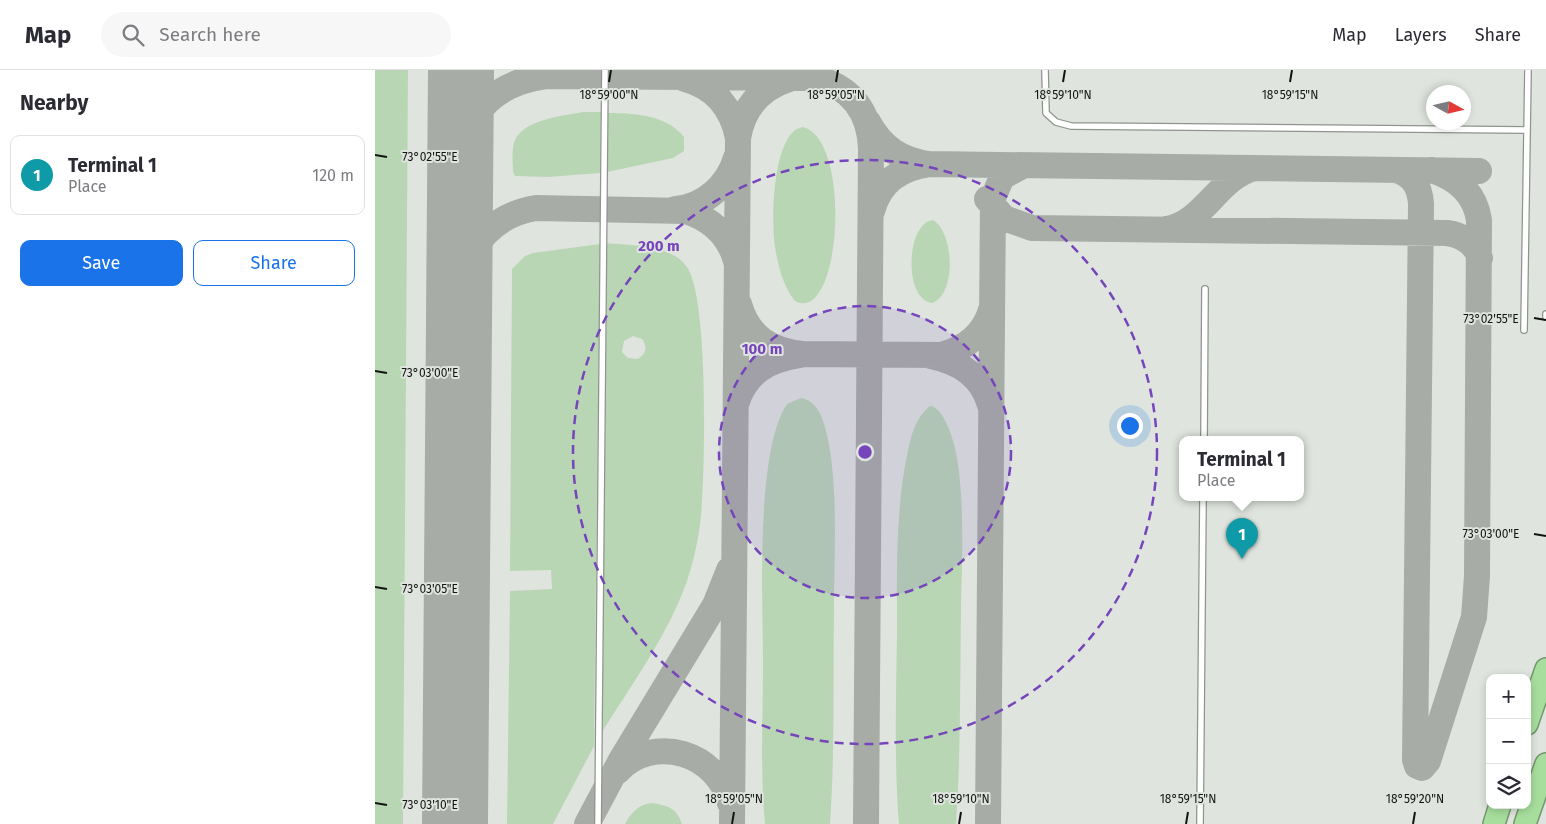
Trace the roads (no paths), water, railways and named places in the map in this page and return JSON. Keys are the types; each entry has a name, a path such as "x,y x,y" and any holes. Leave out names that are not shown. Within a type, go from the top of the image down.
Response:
{"highway":[{"path":"1529,719 1546,670"},
{"path":"1525,824 1546,764"},
{"path":"1494,824 1499,809"}],"lane":[{"path":"597,824 605,70"},
{"path":"1045,70 1046,114 1056,122 1071,126 1527,130"},
{"path":"1525,330 1528,70"},
{"path":"1204,436 1205,289"},
{"path":"1200,824 1203,501"}],"place":[{"name":"Terminal 1","path":"1242,559"}]}
